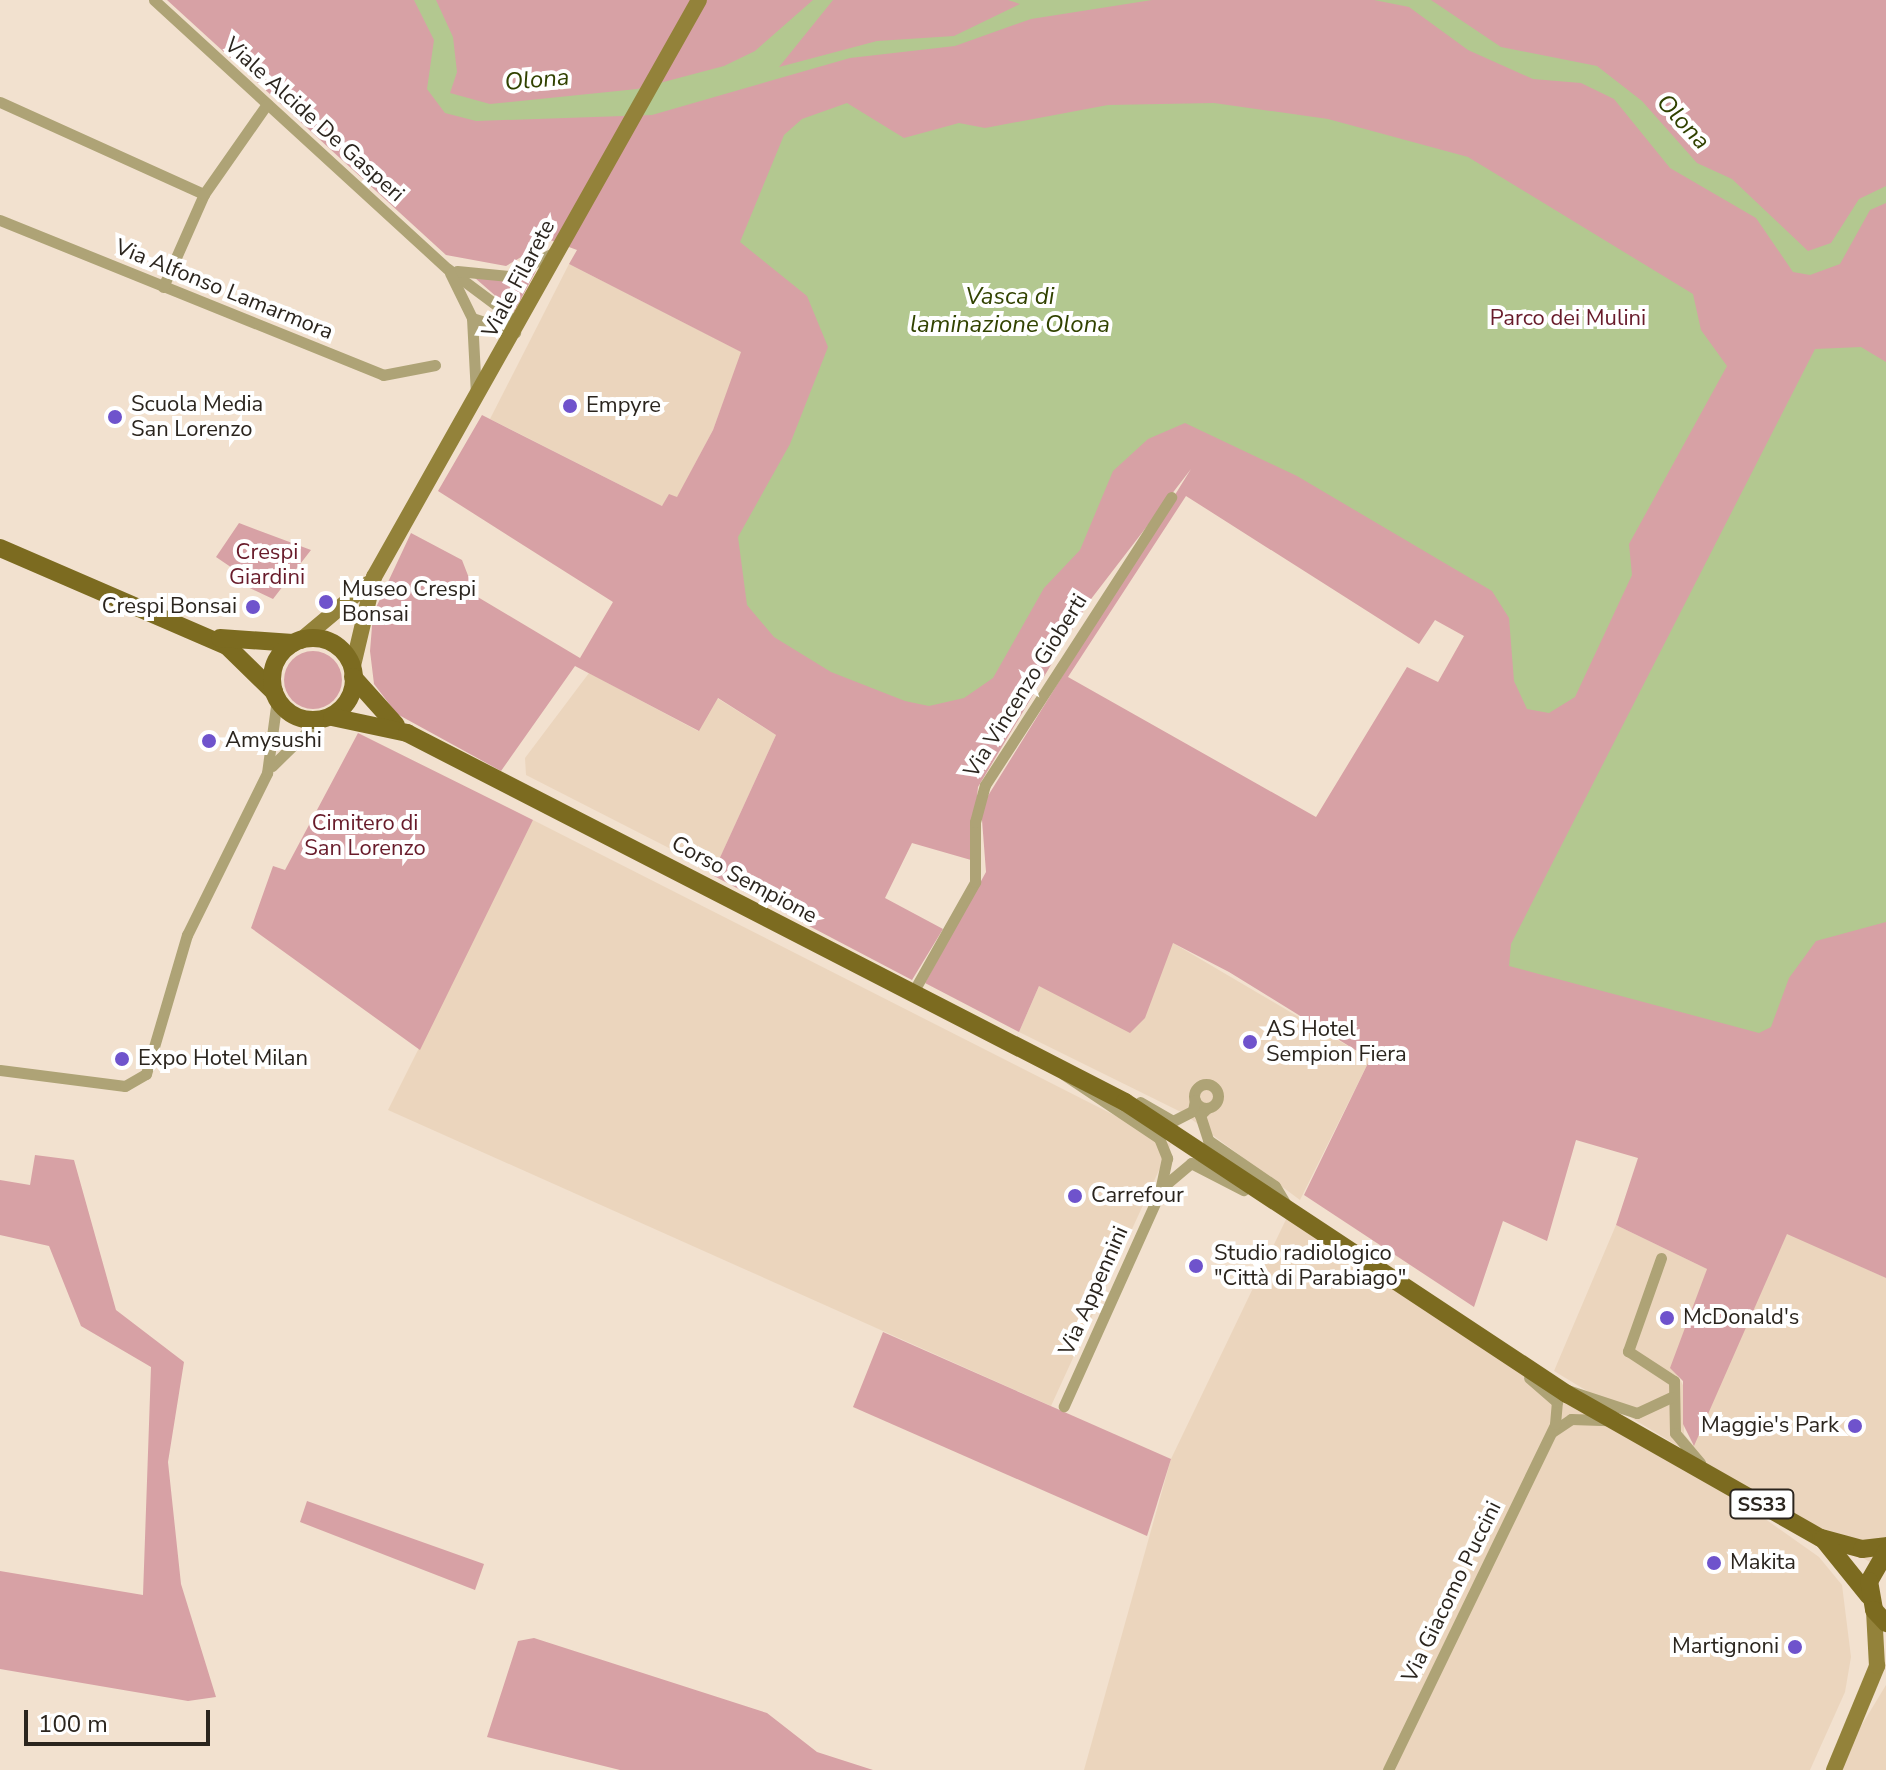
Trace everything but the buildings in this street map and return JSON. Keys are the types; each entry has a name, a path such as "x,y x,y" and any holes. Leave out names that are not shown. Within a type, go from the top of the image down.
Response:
{"main road":[{"path":"0,548 206,635 243,655 291,714 326,718 353,673 330,642 206,635"},
{"path":"275,695 277,660 297,642"},
{"name":"Corso Sempione","path":"353,673 407,733"},
{"name":"Corso Sempione","path":"326,718 407,733 1125,1102 1557,1387 1821,1538 1886,1549"},
{"name":"Corso Sempione","path":"1821,1538 1876,1609"},
{"name":"SS33","path":"1876,1609 1873,1566 1886,1549"}],"street":[{"name":"Viale Alcide De Gasperi","path":"154,0 448,269 507,313 515,332"},
{"name":"Viale Filarete","path":"353,673 374,577 476,403 699,0"},
{"path":"163,287 204,194 267,104"},
{"path":"1,105 204,194"},
{"name":"Via Alfonso Lamarmora","path":"0,220 383,375 435,365"},
{"path":"448,269 509,276 561,247"},
{"name":"Viale Alcide De Gasperi","path":"448,269 472,318 476,403"},
{"path":"472,318 515,332"},
{"name":"Via Vincenzo Gioberti","path":"912,994 975,882 975,822 985,785 1171,497"},
{"name":"Viale Filarete","path":"297,642 374,577"},
{"path":"0,1070 86,1085 140,1080 187,935 267,773 275,695"},
{"path":"267,773 326,718"},
{"name":"Corso Sempione","path":"1060,1069 1082,1070 1173,1121 1193,1111 1199,1086 1214,1087 1217,1100 1200,1115 1208,1140 1275,1186 1289,1208"},
{"name":"Via Appennini","path":"1060,1069 1071,1085 1159,1138 1167,1158 1160,1192 1064,1406"},
{"path":"1195,1100 1207,1108"},
{"name":"Via Appennini","path":"1160,1192 1191,1163 1263,1202 1289,1208"},
{"name":"Corso Sempione","path":"1661,1258 1628,1345 1635,1359 1672,1379 1675,1433 1703,1471"},
{"path":"1524,1365 1557,1402 1552,1432"},
{"name":"Corso Sempione","path":"1557,1387 1637,1413 1672,1397"},
{"path":"1552,1432 1571,1419 1611,1418"},
{"name":"Via Giacomo Puccini","path":"1388,1770 1552,1432"},
{"path":"1872,1684 1876,1609"},
{"path":"1834,1770 1872,1684 1886,1665"}],"shaded area":[{"path":"569,264 742,352 713,430 677,498 662,506 490,419"},
{"path":"589,673 698,731 717,698 776,735 714,871 526,775 525,758"},
{"path":"533,820 1171,1144 1051,1406 388,1110"},
{"path":"1173,943 1370,1059 1300,1200 1183,1113 1019,1032 1039,986"},
{"path":"1290,1211 1686,1463 1819,1557 1842,1585 1851,1657 1845,1692 1810,1770 1084,1770 1171,1459"},
{"path":"1616,1225 1707,1269 1676,1372 1684,1387 1684,1434 1693,1445 1787,1233 1886,1278 1886,1550 1873,1564 1554,1371"},
{"path":"1886,1685 1886,1770 1837,1770 1843,1756"}],"green space":[{"name":"Parco dei Mulini","path":"167,0 1886,0 1886,1278 1787,1234 1694,1446 1683,1424 1683,1381 1670,1368 1707,1269 1616,1225 1638,1158 1576,1140 1547,1241 1503,1221 1474,1307 1304,1195 1370,1059 1229,972 1173,943 1145,1018 1130,1033 1039,986 1019,1032 925,983 986,872 981,807 1191,469 1088,603 978,787 971,860 912,843 885,898 943,929 912,980 712,875 776,735 718,698 699,731 575,666 501,771 397,714 374,684 370,651 373,614 411,533 462,560 476,596 580,658 613,602 438,491 482,415 662,506 669,494 677,497 713,430 741,352 569,264 577,250 550,240 506,266 446,255","holes":["1186,496 1419,644 1435,620 1464,636 1438,682 1407,667 1316,817 1068,677"]},
{"path":"536,271 514,312 475,278 520,276"},
{"name":"Crespi Giardini","path":"239,523 311,550 273,599 237,582 241,574 216,557"},
{"path":"313,651 334,659 342,680 334,701 313,709 292,701 284,680 292,659"},
{"name":"Cimitero di San Lorenzo","path":"358,733 533,820 420,1050 251,928 273,866 285,870"},
{"path":"35,1155 74,1160 116,1310 184,1362 168,1462 181,1584 216,1697 188,1701 0,1669 0,1571 143,1595 151,1367 81,1326 49,1246 0,1235 0,1180 30,1185"},
{"path":"883,1332 1171,1459 1147,1536 853,1407"},
{"path":"307,1501 484,1564 475,1590 300,1522"},
{"path":"534,1638 767,1713 817,1752 873,1770 620,1770 487,1737 518,1641"}],"water":[{"path":"414,0 436,0 453,37 457,72 450,93 490,104 637,89 724,66 755,51 813,0 833,0 779,67 877,41 954,36 1020,4 1008,0 1152,0 1031,19 955,46 850,58 652,115 476,121 445,113 427,89 434,40"},
{"path":"1374,0 1431,0 1501,47 1597,66 1642,101 1697,163 1732,179 1808,251 1831,243 1859,199 1886,186 1886,203 1870,210 1840,264 1810,275 1793,272 1756,218 1670,168 1614,99 1581,83 1533,79 1468,50 1409,7"},
{"name":"Vasca di laminazione Olona","path":"847,103 904,138 959,123 985,128 1108,105 1214,103 1328,119 1468,157 1693,294 1701,330 1727,366 1629,544 1632,575 1575,697 1549,713 1527,709 1514,681 1509,618 1492,591 1297,476 1185,423 1148,439 1113,471 1080,550 1044,588 993,678 964,698 929,706 905,701 831,672 774,637 747,605 738,537 790,444 828,347 807,296 740,242 784,135 802,119"},
{"path":"1861,347 1886,362 1886,922 1816,941 1789,978 1771,1027 1759,1033 1509,966 1511,944 1815,349"}],"place":[{"name":"Empyre","path":"570,406"},
{"name":"Scuola Media San Lorenzo","path":"115,417"},
{"name":"Museo Crespi Bonsai","path":"326,602"},
{"name":"Crespi Bonsai","path":"253,607"},
{"name":"Amysushi","path":"209,741"},
{"name":"AS Hotel Sempion Fiera","path":"1250,1042"},
{"name":"Expo Hotel Milan","path":"122,1059"},
{"name":"Carrefour","path":"1075,1196"},
{"name":"Studio radiologico \"Città di Parabiago\"","path":"1196,1266"},
{"name":"McDonald's","path":"1667,1318"},
{"name":"Maggie's Park","path":"1855,1426"},
{"name":"Makita","path":"1714,1563"},
{"name":"Martignoni","path":"1795,1647"}],"water label":[{"name":"Olona","path":"537,80"},
{"name":"Olona","path":"1683,122"}]}
